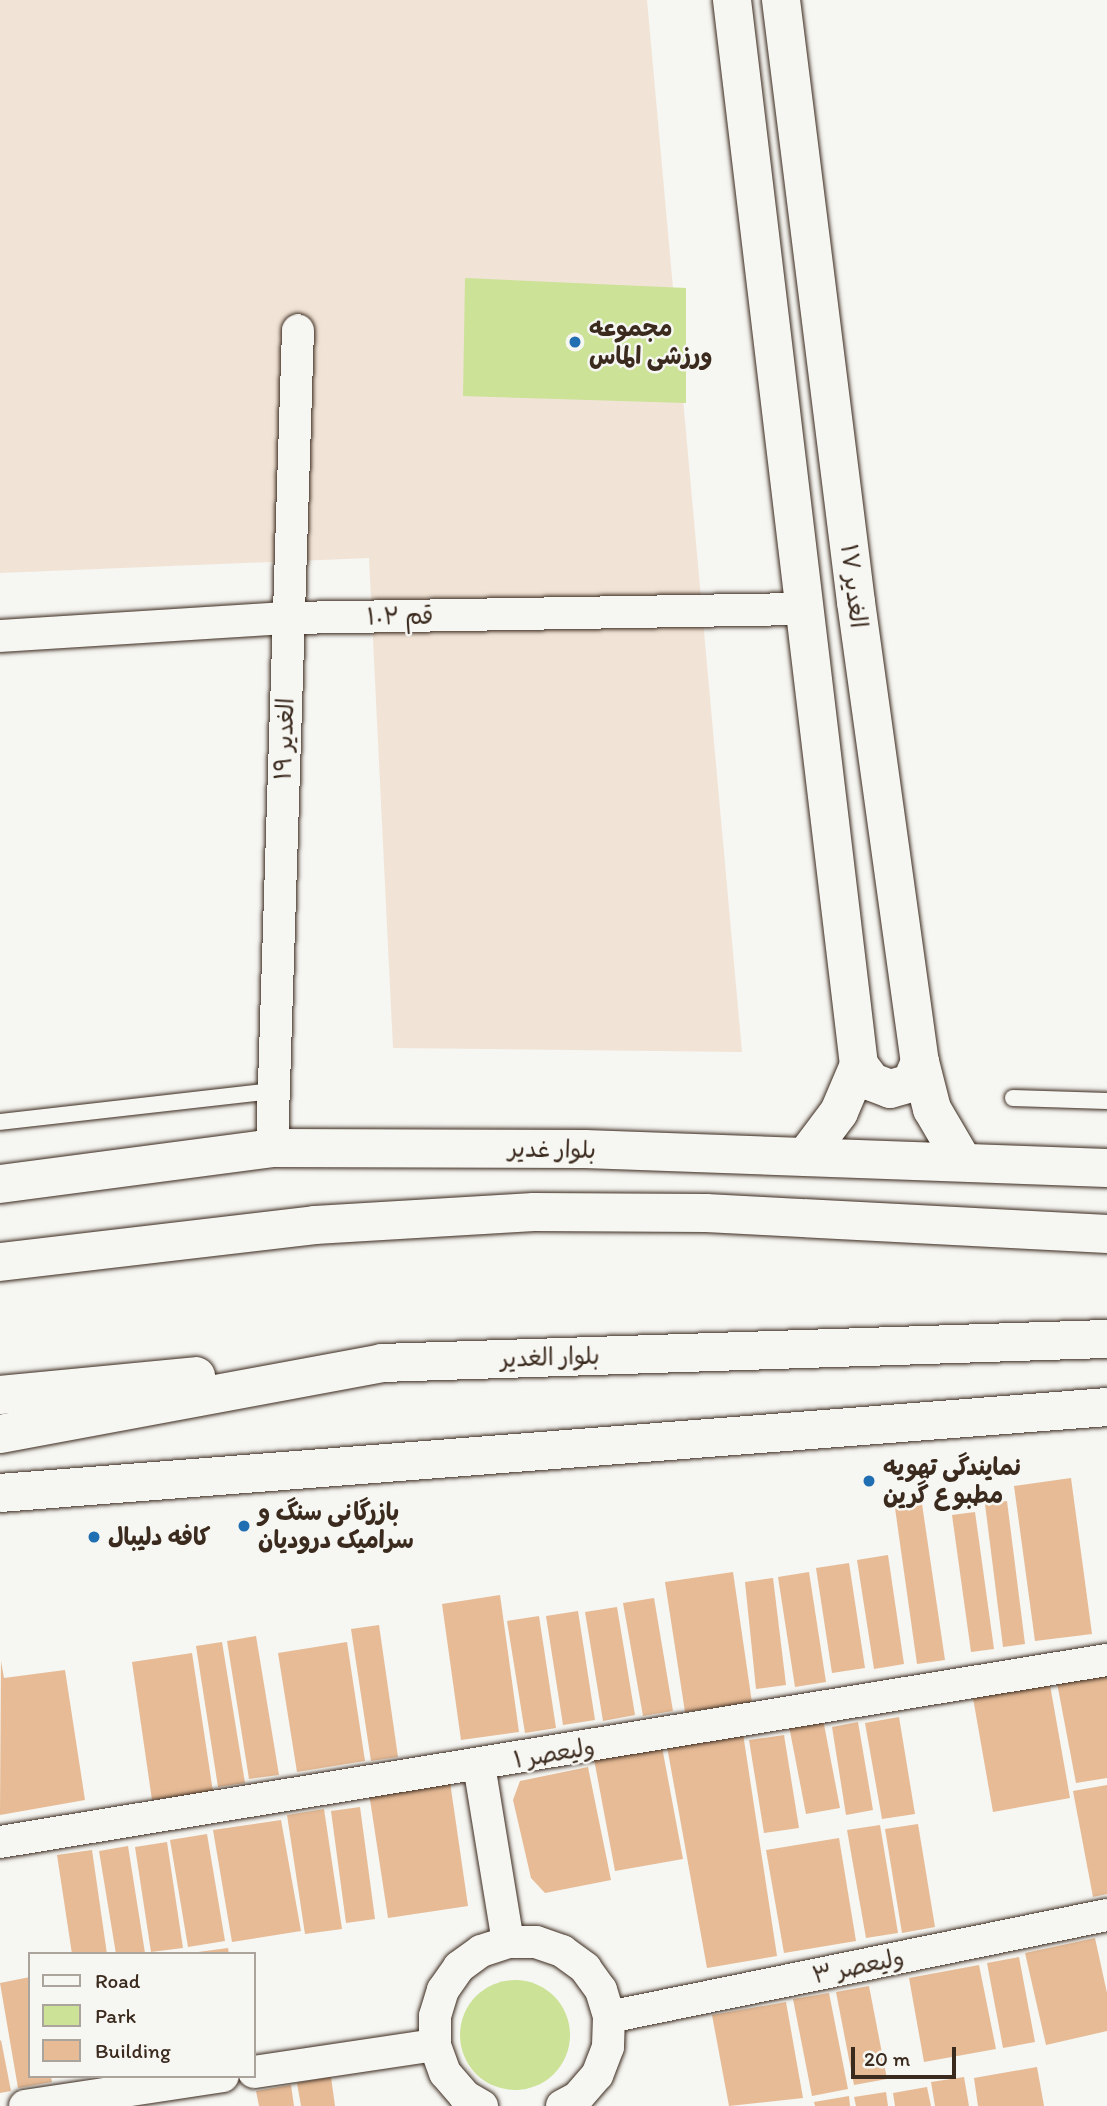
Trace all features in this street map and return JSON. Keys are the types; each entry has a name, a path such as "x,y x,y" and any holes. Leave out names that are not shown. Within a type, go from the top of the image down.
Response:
{"main road":[{"path":"732,0 801,609 859,1065 872,1082 890,1089 911,1083 920,1062"},
{"name":"الغدیر ۱۷","path":"781,0 856,602 920,1062 932,1109 963,1162"},
{"path":"806,1156 839,1112 859,1065"},
{"name":"بلوار غدیر","path":"0,1184 272,1148 585,1149 1107,1168"},
{"path":"0,1262 315,1225 534,1212 706,1213 1107,1234"},
{"name":"بلوار الغدیر","path":"0,1434 382,1363 1107,1339"},
{"path":"0,1395 47,1387 382,1363"},
{"path":"0,1493 1100,1408"}],"street":[{"name":"الغدیر ۱۹","path":"272,1148 271,1091 298,330"},
{"name":"قم ۱۰۲","path":"0,636 289,618 801,609"},
{"name":"ولیعصر ۱","path":"0,1842 1107,1660"},
{"path":"479,1765 508,1942"},
{"name":"ولیعصر ۳","path":"609,2017 1107,1915"},
{"path":"482,2106 465,2096 445,2073 435,2045 435,2016 443,1990 459,1967 481,1951 508,1942 536,1942 570,1956 601,1990 609,2017 608,2047 597,2075 577,2098 562,2106"},
{"path":"256,2072 435,2045"},
{"path":"25,2106 210,2078"}],"lane":[{"path":"0,1122 271,1091"},
{"path":"1013,1098 1107,1101"}],"shaded area":[{"path":"0,0 647,0 742,1052 393,1048 369,558 0,573"}],"green space":[{"name":"مجموعه ورزشی الماس","path":"465,278 686,288 686,403 463,396"},
{"path":"515,1980 536,1984 554,1996 566,2014 570,2035 566,2056 554,2074 536,2086 515,2090 494,2086 476,2074 464,2056 460,2035 464,2014 476,1996 494,1984"}],"building":[{"path":"1071,1478 1092,1634 1035,1641 1014,1486"},
{"path":"1007,1501 1025,1644 1003,1647 985,1504"},
{"path":"922,1504 945,1660 917,1664 895,1508"},
{"path":"975,1512 994,1649 971,1652 952,1515"},
{"path":"888,1555 904,1664 874,1669 857,1560"},
{"path":"849,1563 865,1668 832,1673 816,1568"},
{"path":"733,1572 752,1703 685,1712 665,1582"},
{"path":"809,1572 826,1682 795,1687 778,1577"},
{"path":"773,1578 786,1685 756,1689 745,1582"},
{"path":"500,1595 519,1732 461,1740 442,1604"},
{"path":"654,1598 673,1711 643,1716 623,1603"},
{"path":"617,1607 635,1715 603,1721 585,1612"},
{"path":"578,1611 595,1720 563,1725 546,1616"},
{"path":"539,1616 556,1728 525,1733 507,1621"},
{"path":"379,1625 398,1757 371,1761 351,1629"},
{"path":"256,1636 279,1775 249,1779 227,1641"},
{"path":"222,1642 245,1783 218,1787 196,1646"},
{"path":"347,1642 365,1761 297,1772 278,1653"},
{"path":"192,1653 213,1792 152,1800 132,1662"},
{"path":"1,1661 4,1678 65,1670 85,1800 0,1815"},
{"path":"1107,1674 1107,1778 1076,1783 1057,1683"},
{"path":"1050,1685 1070,1798 993,1812 973,1698"},
{"path":"899,1717 915,1814 882,1819 865,1723"},
{"path":"823,1719 840,1808 806,1814 789,1726"},
{"path":"858,1722 873,1810 846,1815 832,1727"},
{"path":"742,1727 777,1956 707,1968 666,1741"},
{"path":"784,1735 799,1828 764,1833 749,1740"},
{"path":"662,1747 683,1859 615,1871 594,1759"},
{"path":"588,1767 611,1880 545,1893 531,1878 513,1800 520,1781"},
{"path":"450,1782 468,1906 388,1918 369,1793"},
{"path":"1107,1785 1107,1894 1093,1897 1073,1791"},
{"path":"360,1807 375,1919 346,1923 331,1811"},
{"path":"324,1809 342,1929 305,1934 287,1815"},
{"path":"281,1820 301,1931 232,1942 213,1830"},
{"path":"918,1824 935,1927 902,1933 885,1829"},
{"path":"880,1825 898,1933 866,1938 847,1830"},
{"path":"207,1834 225,1941 188,1947 170,1840"},
{"path":"839,1838 856,1941 784,1953 766,1850"},
{"path":"167,1842 183,1948 151,1952 135,1847"},
{"path":"128,1846 145,1952 116,1952 99,1851"},
{"path":"92,1850 107,1952 72,1952 57,1855"},
{"path":"1095,1938 1107,1993 1107,2031 1046,2045 1025,1953"},
{"path":"228,1948 229,1952 198,1952"},
{"path":"1019,1957 1035,2042 1003,2048 987,1963"},
{"path":"979,1965 996,2049 924,2062 909,1978"},
{"path":"28,1977 28,2078 51,2078 52,2082 18,2088 0,1983"},
{"path":"869,1986 887,2079 854,2085 836,1992"},
{"path":"829,1993 848,2089 812,2096 793,1999"},
{"path":"786,2002 803,2098 729,2106 712,2015"},
{"path":"0,2041 11,2091 0,2093"},
{"path":"1037,2067 1044,2106 978,2106 974,2078"},
{"path":"331,2077 335,2106 301,2106 297,2083"},
{"path":"964,2077 969,2106 935,2106 931,2082"},
{"path":"291,2085 294,2106 259,2106 256,2091"},
{"path":"927,2087 931,2106 895,2106 893,2093"},
{"path":"886,2092 888,2106 856,2106 854,2097"},
{"path":"849,2096 850,2106 815,2106 814,2102"}],"place":[{"name":"مجموعه ورزشی الماس","path":"575,342"},
{"name":"نمایندگی تهویه مطبوع گرین","path":"869,1481"},
{"name":"بازرگانی سنگ و سرامیک درودیان","path":"244,1526"},
{"name":"کافه دلیبال","path":"94,1537"}]}
